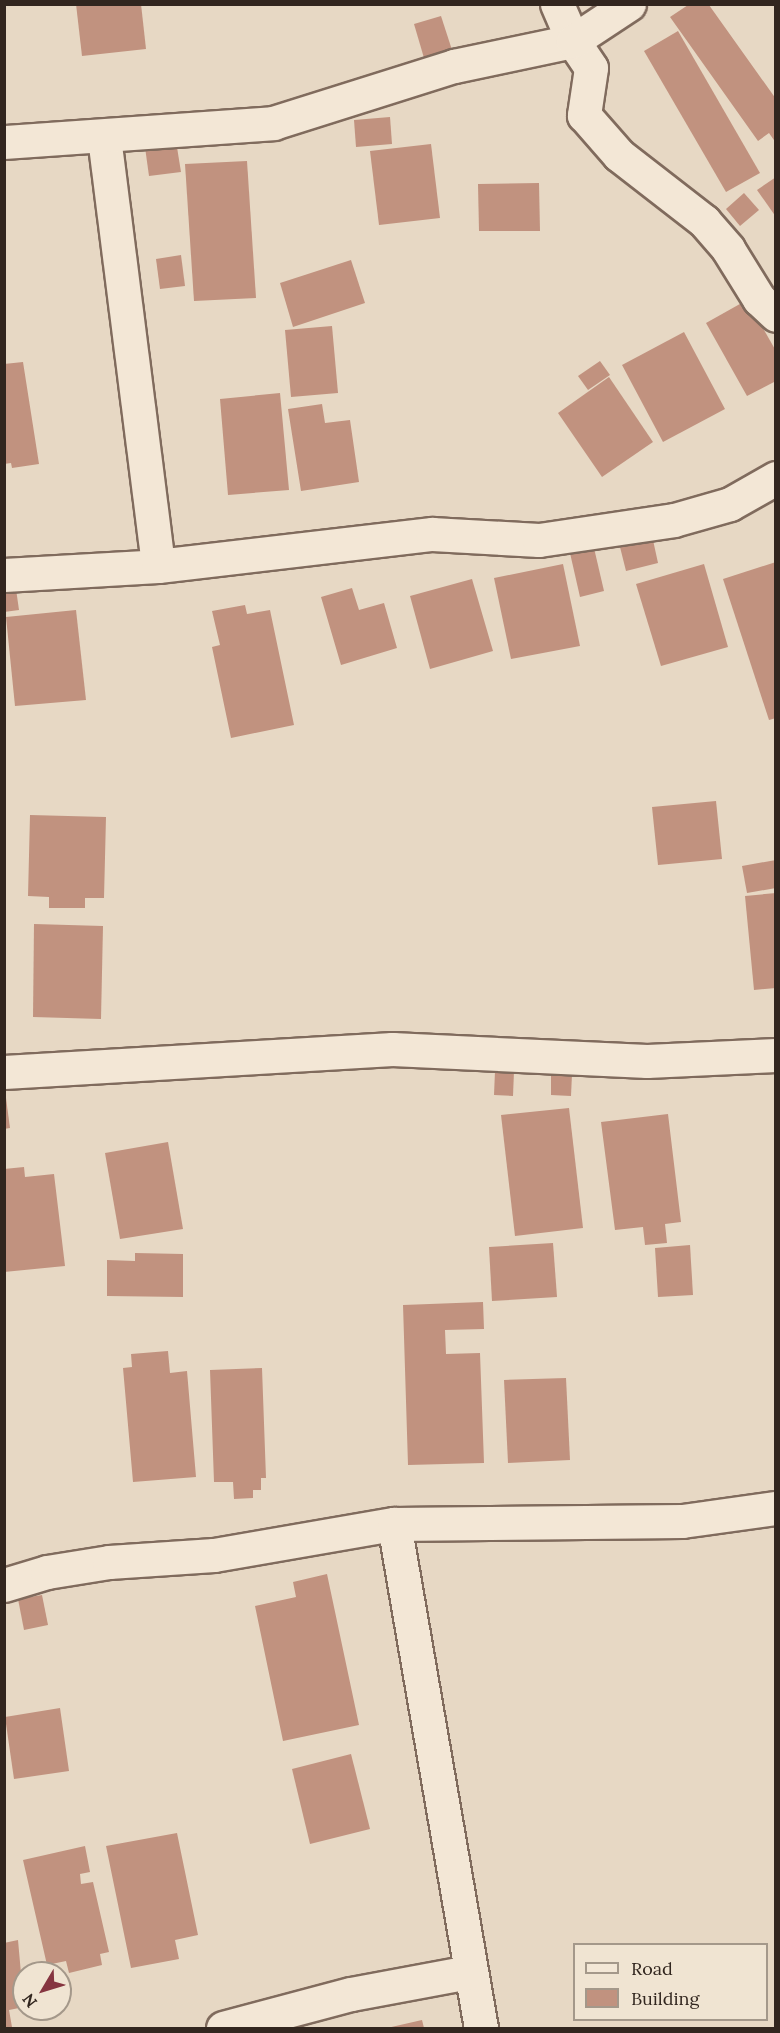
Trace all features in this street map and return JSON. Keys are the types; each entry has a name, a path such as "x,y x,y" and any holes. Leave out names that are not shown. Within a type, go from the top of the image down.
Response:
{"street":[{"path":"557,4 573,41 591,68 584,115 619,154 705,221 728,249 759,299 776,315"},
{"path":"4,142 104,137 273,123 454,66 573,41 629,4"},
{"path":"104,137 158,566"},
{"path":"4,576 158,566 432,534 538,540 674,520 730,504 776,478"},
{"path":"4,1072 392,1049 647,1061 776,1054"},
{"path":"4,1585 47,1572 109,1562 214,1555 394,1524 682,1521 776,1508"},
{"path":"394,1524 469,1972 481,2028"},
{"path":"223,2028 351,1994 469,1972"}],"building":[{"path":"76,4 141,4 146,49 82,56"},
{"path":"688,5 709,5 776,99 776,143 769,133 758,141 670,17"},
{"path":"441,16 452,50 424,58 414,24"},
{"path":"678,31 760,173 726,192 644,51"},
{"path":"390,117 392,144 356,147 354,120"},
{"path":"175,135 181,172 149,176 144,140"},
{"path":"431,144 440,218 379,225 370,151"},
{"path":"247,161 256,298 194,301 185,164"},
{"path":"776,177 776,217 757,190"},
{"path":"539,183 540,231 479,231 478,184"},
{"path":"744,193 759,210 740,226 726,209"},
{"path":"181,255 185,286 160,289 156,259"},
{"path":"351,260 365,303 293,327 280,283"},
{"path":"747,300 776,351 776,381 747,396 706,323"},
{"path":"332,326 338,393 291,397 285,330"},
{"path":"684,332 725,409 663,442 622,365"},
{"path":"600,361 610,375 588,390 578,376"},
{"path":"23,362 39,464 12,468 11,463 4,464 4,364"},
{"path":"609,377 653,442 602,477 558,413"},
{"path":"280,393 289,490 228,495 220,399"},
{"path":"322,404 325,423 350,420 359,482 301,491 288,409"},
{"path":"651,531 658,563 626,571 618,539"},
{"path":"594,548 604,591 580,597 570,553"},
{"path":"776,562 776,718 769,720 723,579"},
{"path":"563,564 580,646 511,659 494,578"},
{"path":"704,564 728,647 661,666 636,584"},
{"path":"472,579 493,651 430,669 410,596"},
{"path":"15,582 19,610 4,612 4,583"},
{"path":"352,588 359,610 384,603 397,648 341,665 321,597"},
{"path":"245,605 247,614 270,610 294,725 231,738 212,647 220,645 212,611"},
{"path":"76,610 86,700 15,706 6,617"},
{"path":"716,801 722,859 658,865 652,807"},
{"path":"30,815 106,817 104,898 85,898 85,908 49,908 49,897 28,896"},
{"path":"776,860 776,888 747,893 742,866"},
{"path":"776,893 776,988 754,990 745,896"},
{"path":"34,924 103,926 101,1019 33,1017"},
{"path":"495,1071 514,1071 513,1096 494,1095"},
{"path":"551,1073 572,1074 571,1096 551,1095"},
{"path":"6,1098 10,1128 4,1129 4,1099"},
{"path":"569,1108 583,1228 515,1236 501,1115"},
{"path":"668,1114 681,1222 665,1224 667,1243 645,1245 643,1227 615,1230 601,1122"},
{"path":"168,1142 183,1229 120,1239 105,1153"},
{"path":"24,1167 25,1177 54,1174 65,1266 4,1272 4,1169"},
{"path":"553,1243 557,1297 492,1301 489,1247"},
{"path":"690,1245 693,1295 658,1297 655,1248"},
{"path":"135,1253 183,1254 183,1297 107,1296 107,1260 135,1261"},
{"path":"483,1302 484,1329 445,1330 446,1354 480,1353 484,1463 408,1465 403,1305"},
{"path":"168,1351 170,1373 187,1371 196,1477 133,1482 123,1368 132,1367 131,1354"},
{"path":"262,1368 266,1478 261,1478 261,1490 253,1490 253,1498 234,1499 233,1482 214,1482 210,1370"},
{"path":"566,1378 570,1460 508,1463 504,1380"},
{"path":"327,1574 359,1725 283,1741 255,1606 296,1597 293,1582"},
{"path":"42,1595 48,1625 24,1630 18,1599"},
{"path":"60,1708 69,1771 14,1779 5,1717"},
{"path":"351,1754 370,1829 310,1844 292,1769"},
{"path":"177,1833 198,1935 175,1940 179,1959 131,1968 106,1846"},
{"path":"85,1846 90,1872 80,1874 81,1884 93,1882 109,1952 100,1954 102,1965 72,1972 72,1961 46,1961 23,1860"},
{"path":"18,1940 20,1961 12,1961 12,2009 9,2010 12,2027 4,2028 4,1943"},
{"path":"422,2020 424,2028 387,2028"}]}
